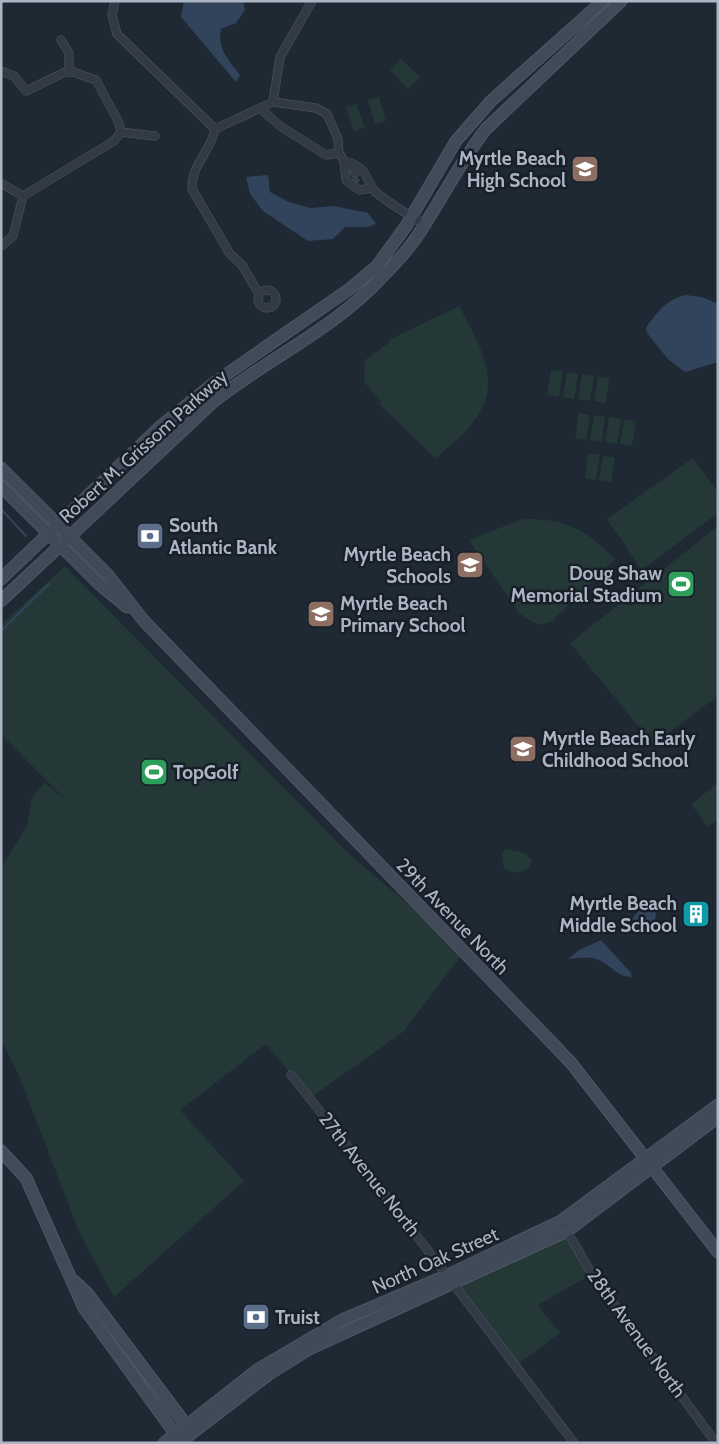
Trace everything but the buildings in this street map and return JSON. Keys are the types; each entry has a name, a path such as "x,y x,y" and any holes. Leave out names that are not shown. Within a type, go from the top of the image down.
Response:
{"main road":[{"name":"Robert M. Grissom Parkway","path":"1,579 161,426 206,389 351,288 377,266 412,216 456,141 491,101 603,1"},
{"name":"Robert M. Grissom Parkway","path":"1,600 213,402 239,381 358,301 381,279 425,225 467,152 486,129 621,1"},
{"name":"29th Avenue North","path":"1,468 107,574 144,620 572,1064 718,1252"},
{"name":"29th Avenue North","path":"1,486 99,584 144,620"},
{"name":"North Oak Street","path":"648,1164 718,1105"},
{"name":"North Oak Street","path":"164,1443 178,1439 257,1370 342,1320 451,1279 564,1226 648,1164 718,1117"},
{"path":"1,1151 26,1178 84,1308 178,1439"},
{"path":"70,1276 87,1293 189,1429"}],"street":[{"path":"115,1 112,15 117,34 215,129"},
{"path":"273,102 280,57 312,1"},
{"path":"61,40 69,53 70,72"},
{"path":"1,71 14,76 26,91 58,74 70,72 96,80 120,123 121,132 114,141 23,196 13,236 1,246"},
{"path":"215,129 273,102 316,108 327,114 338,140 339,153 348,162 357,178 425,225"},
{"path":"260,108 280,126 326,155 339,153"},
{"path":"215,129 213,139 195,168 192,178 192,189 196,200 230,254 242,265 259,294"},
{"path":"121,132 155,136"},
{"path":"348,162 344,173 346,180 355,188 372,190"},
{"path":"348,162 364,171 370,179 372,190"},
{"path":"344,173 357,178 370,179"},
{"path":"1,183 23,196"},
{"name":"27th Avenue North","path":"291,1075 451,1279 499,1347 574,1443"},
{"name":"28th Avenue North","path":"564,1226 592,1274 716,1443"}],"green space":[{"path":"401,59 420,77 408,89 390,70"},
{"path":"379,97 386,121 375,124 368,100"},
{"path":"357,104 365,128 354,131 346,107"},
{"path":"459,306 474,334 486,364 488,385 483,407 470,427 435,458 379,404 381,401 364,382 365,360 390,342 389,340"},
{"path":"551,370 563,371 559,396 547,395"},
{"path":"567,372 578,374 574,399 563,397"},
{"path":"582,374 594,376 590,401 578,399"},
{"path":"598,377 609,378 606,403 594,401"},
{"path":"579,413 590,415 586,440 575,438"},
{"path":"594,415 605,417 602,442 590,440"},
{"path":"609,417 621,419 617,444 605,442"},
{"path":"624,420 636,421 632,446 620,444"},
{"path":"588,453 600,455 596,480 585,478"},
{"path":"603,456 615,457 611,482 599,480"},
{"path":"693,458 718,492 718,513 642,570 607,519"},
{"path":"523,519 552,521 574,527 615,559 551,622 538,625 520,614 469,540"},
{"name":"Doug Shaw Memorial Stadium","path":"718,526 718,696 653,744 570,643"},
{"path":"65,566 347,852 464,952 403,1032 310,1098 266,1044 180,1110 244,1181 114,1297 80,1234 17,1071 1,1040 1,868 27,826 32,797 45,783 67,801 1,734 1,625"},
{"path":"717,784 718,819 708,827 691,804"},
{"path":"504,849 525,853 532,860 530,866 514,873 504,869 502,854"},
{"path":"567,1231 592,1274 538,1305 560,1333 515,1366 454,1283"}],"water":[{"path":"184,1 243,1 245,10 236,23 221,29 220,36 224,54 240,75 236,82 181,17"},
{"path":"268,175 270,192 289,202 310,208 334,206 368,213 376,224 367,227 345,227 333,239 308,241 263,211 250,194 246,177"},
{"path":"685,295 702,297 718,304 718,362 685,372 668,359 647,333 646,328 662,307 672,300"},
{"path":"651,903 657,907 653,932 629,930 628,926 635,915"},
{"path":"601,940 631,973 632,977 622,975 593,958 568,959 579,950"}],"waterway":[{"path":"1,509 26,536"},
{"path":"1,631 49,584"}],"tunnel":[{"path":"352,179 358,183"}],"place":[{"name":"Myrtle Beach High School","path":"585,169"},
{"name":"South Atlantic Bank","path":"150,536"},
{"name":"Myrtle Beach Schools","path":"470,565"},
{"name":"Doug Shaw Memorial Stadium","path":"681,584"},
{"name":"Myrtle Beach Primary School","path":"321,614"},
{"name":"Myrtle Beach Early Childhood School","path":"523,749"},
{"name":"TopGolf","path":"154,772"},
{"name":"Myrtle Beach Middle School","path":"696,914"},
{"name":"Truist","path":"256,1317"}]}
